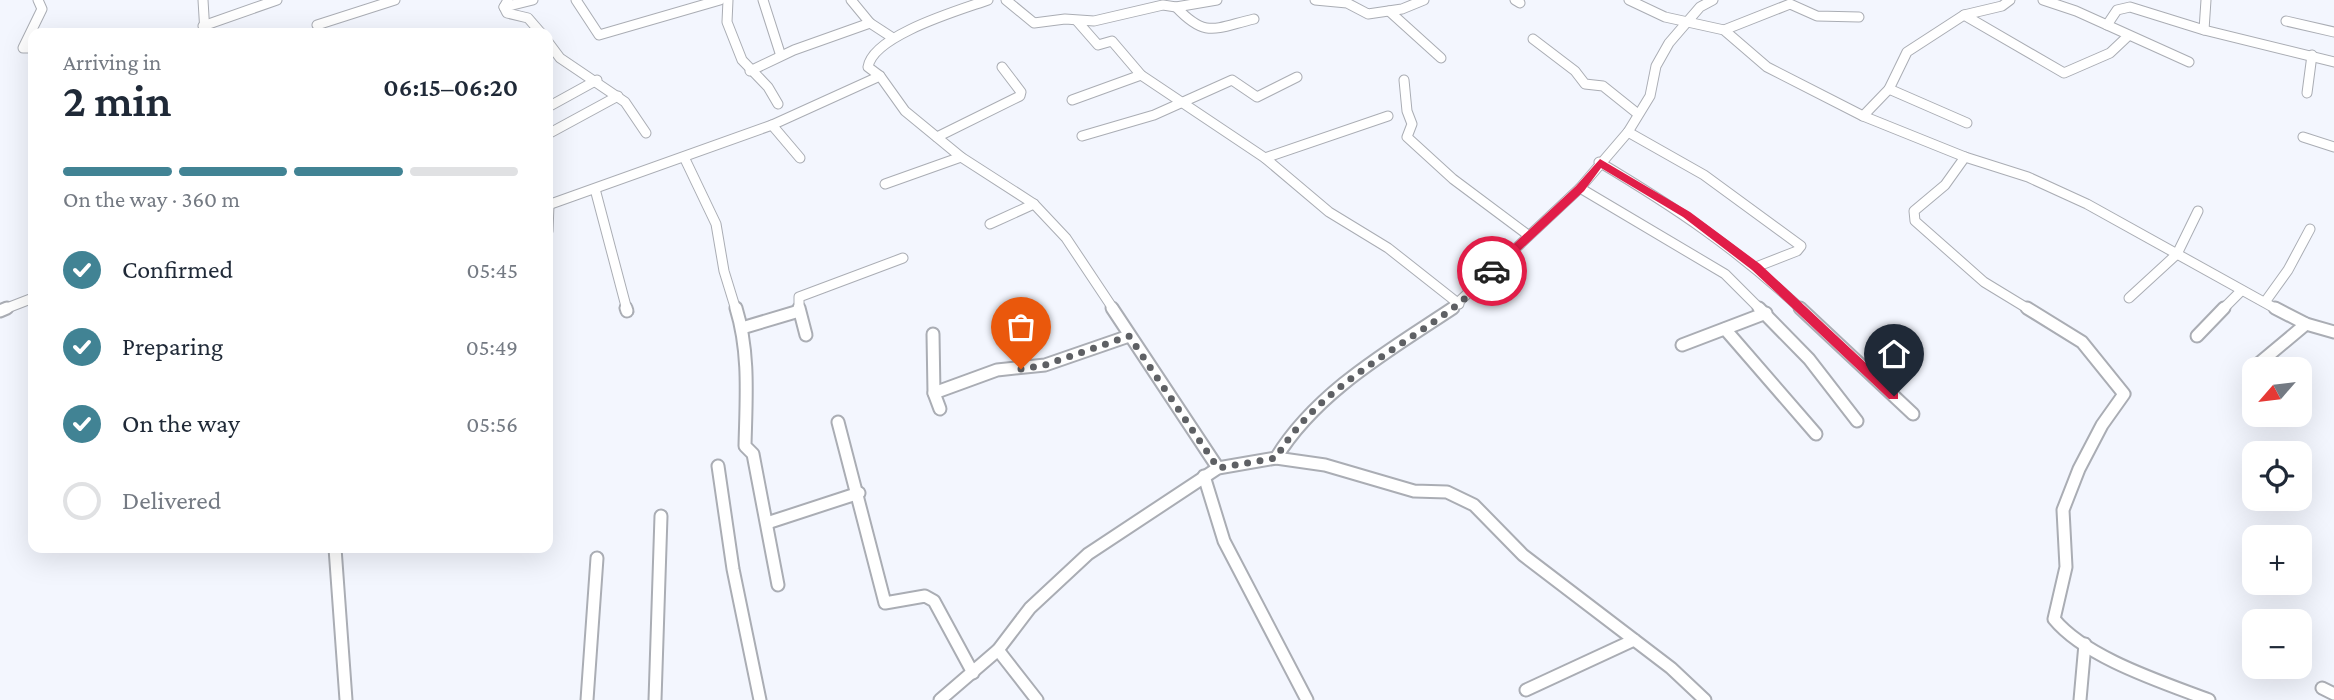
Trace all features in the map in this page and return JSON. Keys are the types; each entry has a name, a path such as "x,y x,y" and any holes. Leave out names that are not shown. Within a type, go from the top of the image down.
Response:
{"street":[{"path":"31,28 42,9 38,0"},
{"path":"203,0 204,28"},
{"path":"209,28 277,0"},
{"path":"317,25 395,0"},
{"path":"533,0 506,3 507,13 528,18 537,28"},
{"path":"576,0 599,35 720,0"},
{"path":"728,0 727,22 741,51 742,60 768,88 778,104"},
{"path":"763,0 780,53"},
{"path":"851,0 870,23 893,38"},
{"path":"988,0 893,38 869,61 868,67 880,76 905,111 961,157 1034,204 1066,238 1218,468"},
{"path":"1006,0 1030,23 1065,19 1094,21 1163,3 1176,7 1217,0"},
{"path":"1128,0 1133,11"},
{"path":"1315,0 1347,3 1368,14 1390,11 1424,0"},
{"path":"1629,0 1665,17 1724,30 1767,67 1863,116 1965,157 2028,177 2087,204 2241,291 2306,324 2334,332"},
{"path":"1276,458 1288,438 1307,416 1372,362 1459,304 1580,188 1628,132 1650,96 1656,66 1669,43 1700,7 1713,0"},
{"path":"1863,116 1889,89 1907,52 1981,5 2002,6 2010,0"},
{"path":"2042,0 2189,61"},
{"path":"2204,30 2206,0"},
{"path":"1724,30 1790,4 1817,16 1858,17"},
{"path":"1176,7 1191,23 1208,31 1254,19"},
{"path":"2107,25 2117,9 2130,7 2204,30 2334,62"},
{"path":"1390,11 1441,58"},
{"path":"1965,15 2064,73 2110,53 2128,36"},
{"path":"2286,20 2334,32"},
{"path":"1077,21 1098,45 1112,41 1141,75 1265,158 1329,212 1388,248 1459,304"},
{"path":"750,71 780,53 806,48 870,23"},
{"path":"28,35 23,49 28,48"},
{"path":"1533,39 1575,71 1585,84 1603,86 1638,114"},
{"path":"553,49 560,58 618,96 646,134"},
{"path":"2307,93 2312,55"},
{"path":"553,61 560,58"},
{"path":"937,137 1020,96 1021,92 1002,67"},
{"path":"1072,100 1141,75"},
{"path":"553,202 772,125 880,76"},
{"path":"1082,136 1154,115 1179,101 1233,80 1258,97 1297,76"},
{"path":"553,104 597,80"},
{"path":"1405,80 1407,111 1412,124 1407,137 1453,179 1528,235"},
{"path":"1889,89 1967,123"},
{"path":"553,131 618,96"},
{"path":"1265,158 1388,116"},
{"path":"772,125 800,158"},
{"path":"1628,132 1704,175 1801,246 1797,251 1756,267"},
{"path":"2303,137 2334,147"},
{"path":"684,157 716,224 724,271 742,328 747,384 745,446 753,454 778,585"},
{"path":"885,184 961,157"},
{"path":"1965,157 1945,185 1914,211 1915,221 1984,282 2082,342 2123,394 2085,458 2063,510 2066,567 2054,618 2062,630 2085,644 2158,681 2209,700"},
{"path":"1600,162 1687,215 1756,267 1913,414"},
{"path":"1580,188 1725,274 1809,359 1857,421"},
{"path":"596,189 628,311"},
{"path":"990,224 1034,204"},
{"path":"2129,298 2177,254 2197,211"},
{"path":"2265,302 2288,270 2310,229"},
{"path":"806,335 799,311 799,297 903,258"},
{"path":"2197,336 2241,291"},
{"path":"0,311 28,300"},
{"path":"742,328 799,311"},
{"path":"1682,345 1766,313"},
{"path":"2267,357 2306,324"},
{"path":"1725,329 1816,434"},
{"path":"933,334 934,393 940,409"},
{"path":"934,393 997,370 1045,365 1129,336"},
{"path":"838,422 859,493 885,603 892,604 925,596 934,601 973,673"},
{"path":"940,700 998,650 1030,608 1088,554 1218,468 1276,458 1325,465 1414,491 1447,492 1474,505 1523,555 1671,668 1705,700"},
{"path":"718,466 733,569 760,700"},
{"path":"1204,476 1224,541 1307,700"},
{"path":"767,523 859,493"},
{"path":"655,700 661,516"},
{"path":"335,553 346,700"},
{"path":"587,700 597,558"},
{"path":"1526,690 1634,640"},
{"path":"2080,700 2085,644"},
{"path":"998,650 1037,700"}],"way so far":[{"path":"1021,369 1045,365 1129,336 1218,468 1276,458 1288,438 1307,416 1372,362 1459,304 1492,271"}],"route":[{"path":"1492,271 1580,188 1600,162 1687,215 1756,267 1835,344 1894,396"}]}
